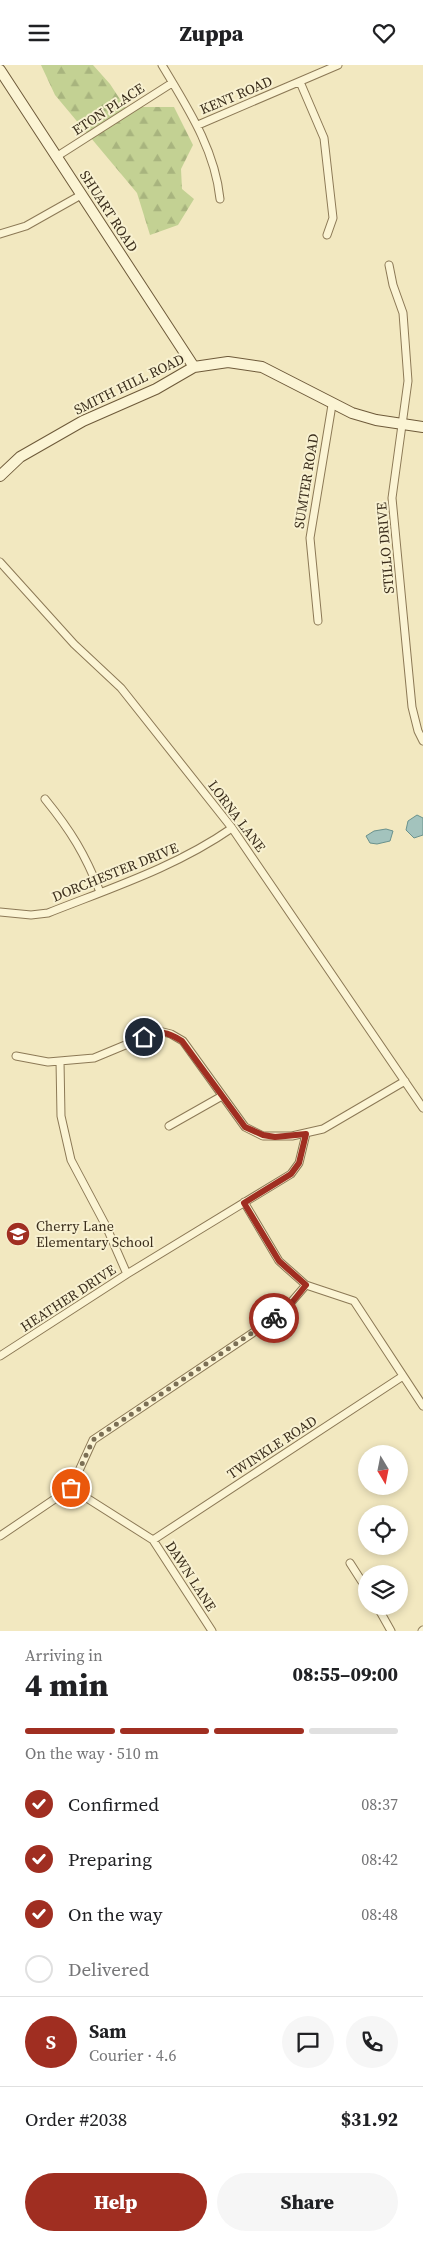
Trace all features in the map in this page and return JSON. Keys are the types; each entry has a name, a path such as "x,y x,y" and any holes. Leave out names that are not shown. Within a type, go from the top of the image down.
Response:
{"street":[{"path":"162,65 198,125 219,185 220,199"},
{"name":"KENT ROAD","path":"198,125 338,65"},
{"name":"SHUART ROAD","path":"0,71 194,367"},
{"path":"300,82 324,138 333,218 327,235"},
{"name":"ETON PLACE","path":"56,157 172,83"},
{"path":"0,235 26,226 81,195"},
{"name":"STILLO DRIVE","path":"389,265 393,285 403,313 408,381 404,424 392,498 412,707 418,731 423,741"},
{"name":"SMITH HILL ROAD","path":"0,476 20,457 83,421 156,389 194,367 228,362 262,367 332,405 368,417 423,427"},
{"name":"SUMTER ROAD","path":"318,621 310,539 332,405"},
{"name":"LORNA LANE","path":"0,563 74,644 121,688 232,827 423,1108"},
{"path":"45,799 71,831 100,892"},
{"name":"DORCHESTER DRIVE","path":"0,912 31,915 48,913 178,861 204,847 232,827"},
{"path":"16,1056 48,1062 94,1058 159,1031 171,1034 182,1041 245,1127 263,1135 275,1137 306,1134 323,1129 405,1081"},
{"path":"60,1061 61,1116 71,1160 106,1225 127,1274"},
{"path":"169,1126 222,1096"},
{"name":"HEATHER DRIVE","path":"0,1356 127,1274 291,1174 299,1163 306,1134"},
{"path":"244,1203 279,1261 306,1285 354,1301 423,1406"},
{"path":"0,1536 71,1488 93,1440 281,1314 306,1285"},
{"name":"TWINKLE ROAD","path":"153,1540 404,1376"},
{"name":"DAWN LANE","path":"71,1488 153,1540 212,1631"},
{"path":"350,1563 358,1576"},
{"path":"381,1615 391,1631"}],"green space":[{"path":"41,65 93,65 110,84 125,107 174,107 193,145 181,169 182,189 194,199 178,225 150,235 137,193 55,95"}],"water":[{"path":"417,815 423,818 423,835 414,838 406,830 408,821"},
{"path":"386,829 393,831 390,841 377,844 370,843 366,836 374,831"}],"way so far":[{"path":"71,1488 93,1440 274,1318"}],"place":[{"name":"Cherry Lane Elementary School","path":"18,1234"}],"route":[{"path":"144,1037 159,1031 171,1034 182,1041 245,1127 263,1135 275,1137 306,1134 299,1163 291,1174 244,1203 279,1261 306,1285 290,1305 274,1318"}]}
